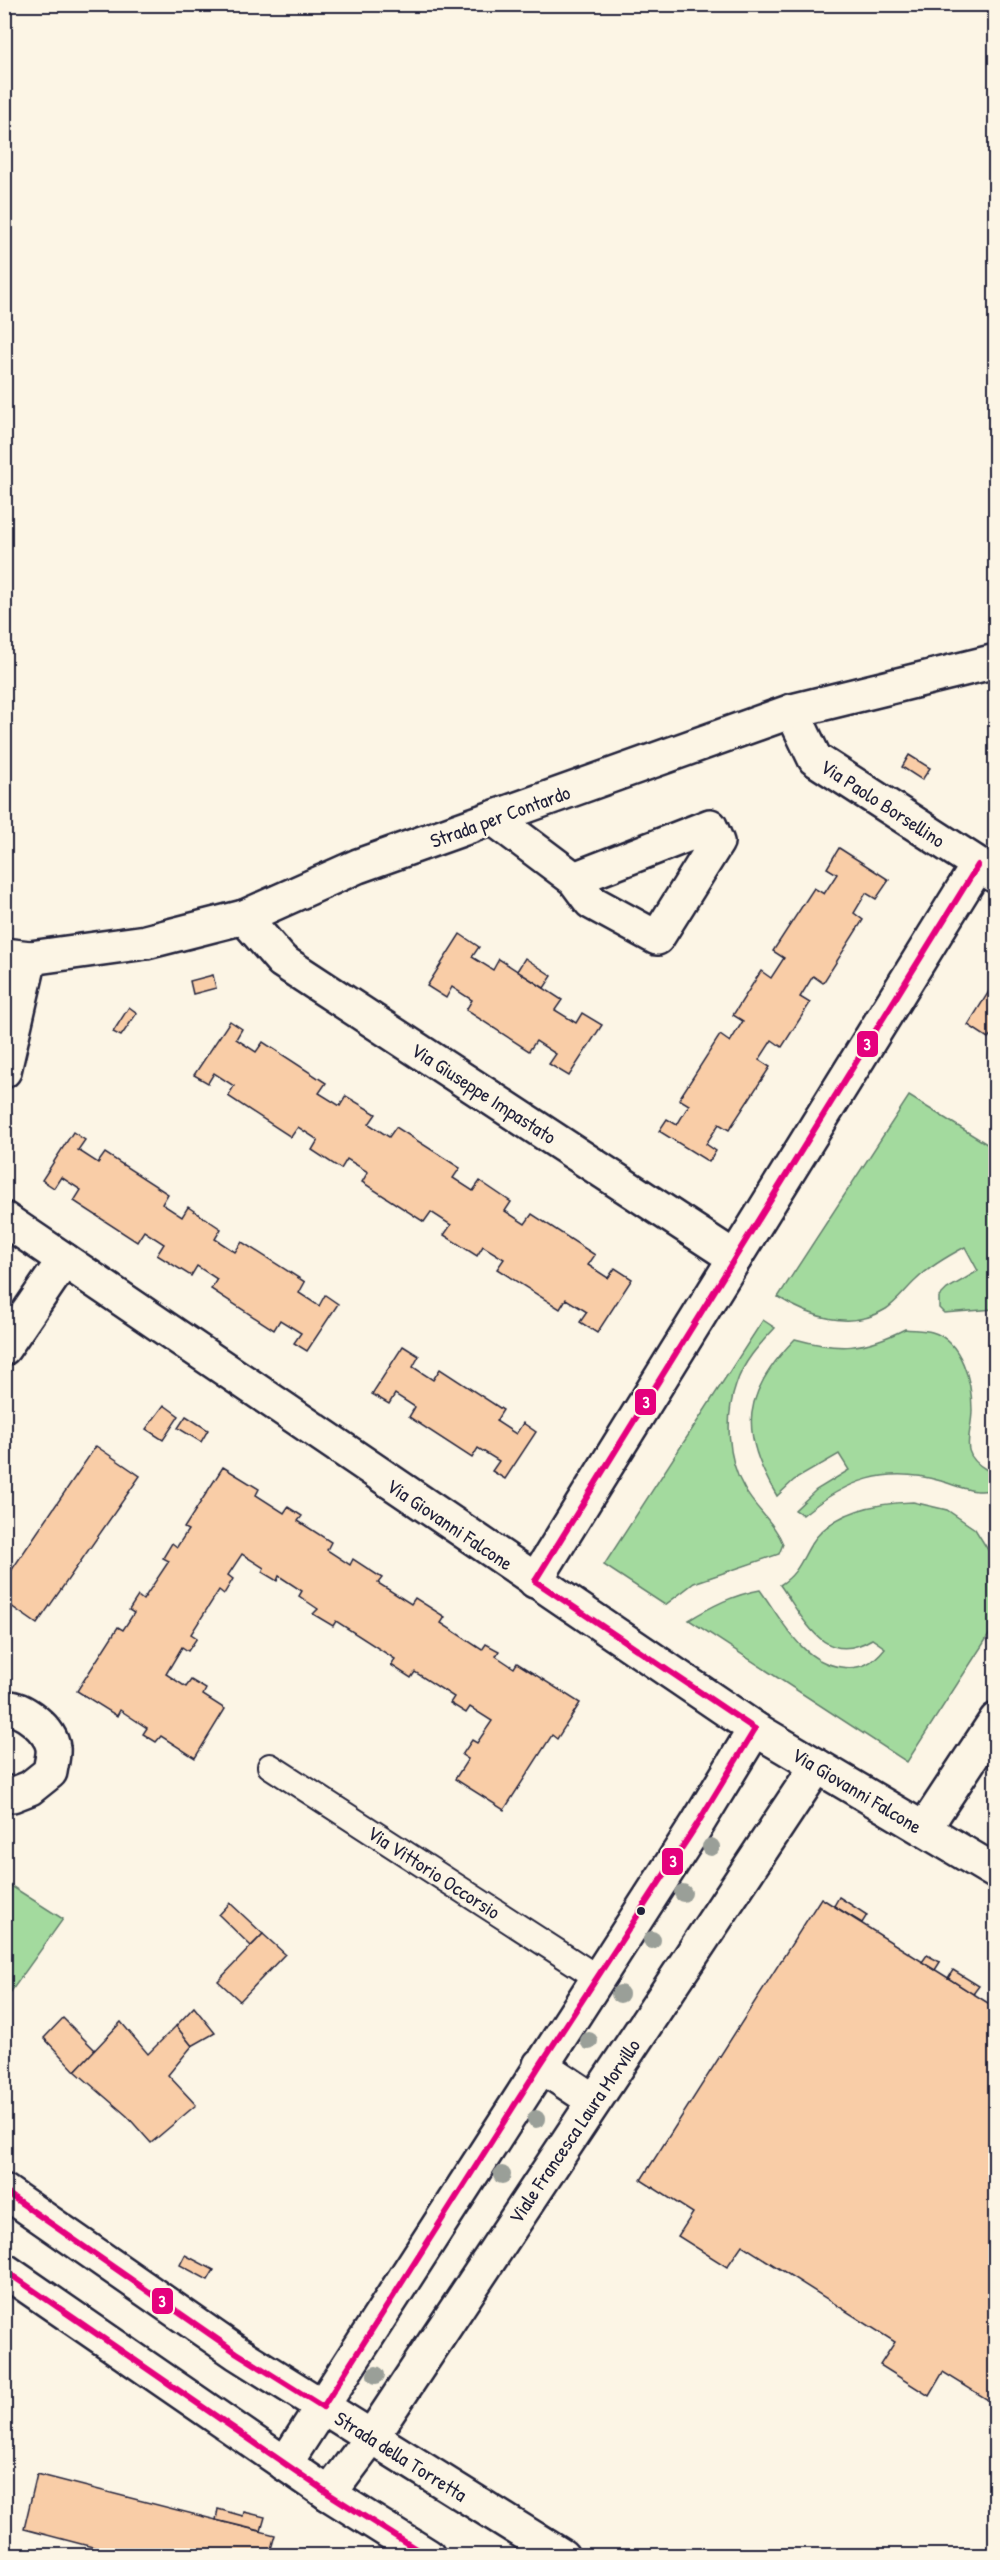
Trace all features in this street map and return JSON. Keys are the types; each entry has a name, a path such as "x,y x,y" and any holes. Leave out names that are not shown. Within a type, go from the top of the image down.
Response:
{"street":[{"name":"Strada per Contardo","path":"17,957 146,942 244,917 358,866 792,711 996,661"},
{"name":"Via Paolo Borsellino","path":"792,711 815,759 987,871"},
{"path":"492,818 574,879"},
{"path":"535,1581 735,1258 987,871"},
{"name":"Via Giuseppe Impastato","path":"244,917 282,961 735,1258"},
{"path":"4,1071 17,957"},
{"name":"Via Giovanni Falcone","path":"4,1219 755,1729 996,1872"},
{"path":"4,1348 64,1260"},
{"path":"4,1708 12,1707 27,1714 42,1728 53,1746 50,1772 30,1788 12,1795 4,1792"},
{"path":"924,1829 996,1720"},
{"path":"285,2464 598,1978 755,1729"},
{"name":"Viale Francesca Laura Morvillo","path":"329,2494 371,2438 817,1766"},
{"path":"540,2065 594,2101"},
{"name":"Strada della Torretta","path":"4,2191 237,2353 562,2556"},
{"path":"8,2280 329,2494 428,2556"}],"lane":[{"name":"Via Vittorio Occorsio","path":"270,1766 598,1978"}],"green space":[{"path":"909,1096 995,1149 995,1309 944,1313 939,1308 939,1297 947,1289 978,1271 965,1247 927,1270 890,1306 873,1316 845,1320 831,1319 803,1310 778,1297"},
{"path":"763,1320 775,1328 752,1354 739,1377 730,1410 731,1451 738,1477 744,1488 775,1529 783,1544 779,1554 694,1583 665,1605 604,1565"},
{"path":"905,1329 932,1332 951,1344 958,1353 967,1375 972,1399 969,1450 978,1464 987,1470 995,1468 995,1489 974,1491 921,1476 885,1475 851,1485 803,1515 795,1510 816,1490 849,1470 839,1454 794,1480 777,1496 764,1473 752,1432 752,1413 756,1395 765,1377 795,1339 838,1347 864,1345"},
{"path":"913,1502 947,1510 975,1529 990,1553 995,1569 996,1624 907,1762 689,1620 723,1602 760,1590 794,1638 815,1657 841,1667 866,1664 876,1658 885,1648 872,1639 855,1646 841,1648 828,1644 807,1625 780,1585 794,1572 819,1534 830,1524 870,1507"},
{"path":"5,1882 63,1919 5,2000"}],"building":[{"path":"909,755 930,768 922,780 902,767"},
{"path":"839,848 889,880 876,899 866,893 854,913 863,920 823,983 813,976 800,997 810,1003 782,1047 772,1040 759,1060 770,1067 729,1130 719,1124 706,1144 716,1151 709,1162 659,1131 667,1119 677,1125 689,1105 679,1099 720,1035 730,1042 743,1021 733,1015 761,971 771,978 784,958 773,951 814,888 824,894 837,874 827,868"},
{"path":"460,934 479,947 472,957 493,970 499,959 562,1000 555,1010 576,1023 582,1013 602,1025 569,1076 549,1064 556,1054 536,1041 529,1051 466,1010 472,1000 452,987 446,998 427,986"},
{"path":"525,958 552,976 544,988 517,971"},
{"path":"213,975 216,988 193,994 190,981"},
{"path":"996,980 996,1029 988,1038 968,1025"},
{"path":"129,1007 137,1013 121,1036 113,1032"},
{"path":"230,1021 242,1029 236,1039 256,1052 263,1042 326,1083 319,1093 340,1106 346,1096 376,1114 369,1124 389,1137 396,1127 460,1168 453,1178 473,1191 480,1181 511,1202 505,1211 525,1224 532,1214 595,1255 588,1265 608,1278 615,1268 632,1279 597,1333 580,1322 587,1312 566,1299 560,1309 497,1269 504,1259 483,1246 477,1256 444,1235 451,1225 431,1212 424,1222 362,1182 368,1172 347,1159 341,1169 312,1150 318,1140 298,1127 291,1137 228,1096 234,1086 214,1073 208,1083 194,1075"},
{"path":"73,1132 85,1140 78,1150 98,1163 105,1153 168,1194 162,1204 182,1217 188,1207 221,1229 215,1239 235,1252 242,1242 305,1282 299,1293 319,1306 325,1295 338,1304 307,1351 294,1343 301,1333 280,1320 274,1330 211,1289 217,1279 197,1266 191,1276 157,1255 164,1244 144,1231 137,1242 74,1201 81,1190 61,1177 54,1188 42,1180"},
{"path":"403,1346 419,1356 413,1367 433,1380 440,1369 503,1410 496,1421 516,1434 523,1423 536,1432 505,1479 492,1471 499,1461 478,1448 472,1458 409,1417 415,1407 395,1394 389,1404 372,1394"},
{"path":"164,1405 179,1416 163,1440 146,1429"},
{"path":"186,1416 208,1430 201,1442 178,1428"},
{"path":"96,1446 140,1476 37,1624 4,1601 4,1571 9,1574"},
{"path":"223,1467 259,1489 256,1495 284,1513 288,1507 302,1516 298,1521 331,1542 327,1550 350,1565 353,1559 382,1578 378,1583 411,1604 415,1598 445,1617 441,1623 482,1650 486,1644 499,1651 496,1656 514,1668 517,1663 580,1703 557,1739 552,1735 504,1810 455,1779 468,1759 462,1755 472,1740 477,1743 492,1721 470,1707 466,1713 450,1703 454,1697 415,1672 411,1678 391,1665 395,1659 336,1621 333,1626 313,1614 318,1609 299,1596 302,1591 279,1576 277,1581 262,1572 264,1568 242,1554 228,1575 233,1579 224,1594 219,1590 191,1634 197,1638 188,1651 182,1647 166,1674 186,1687 191,1680 206,1689 203,1695 225,1709 195,1758 161,1736 156,1742 143,1734 147,1728 120,1710 117,1716 77,1691 118,1627 123,1630 134,1613 129,1610 138,1596 143,1600 169,1561 163,1558 172,1543 177,1547 188,1530 184,1528"},
{"path":"839,1897 867,1915 862,1923 834,1906"},
{"path":"821,1898 996,2008 996,2405 943,2372 929,2396 880,2365 895,2342 742,2245 727,2267 678,2236 693,2213 641,2180"},
{"path":"230,1903 263,1934 251,1946 219,1915"},
{"path":"263,1934 285,1954 240,2001 218,1981"},
{"path":"927,1955 940,1962 935,1970 922,1962"},
{"path":"953,1970 979,1986 973,1994 948,1978"},
{"path":"194,2007 215,2033 192,2046 176,2026"},
{"path":"63,2018 95,2050 75,2071 44,2038"},
{"path":"121,2022 148,2054 176,2026 192,2046 168,2075 196,2105 151,2143 127,2116 75,2071"},
{"path":"185,2255 214,2270 208,2280 180,2265"},
{"path":"37,2474 275,2535 269,2556 127,2556 24,2529"},
{"path":"218,2509 243,2516 244,2512 265,2517 261,2531 216,2520"}],"transit line":[{"name":"3","path":"535,1581 978,865"},
{"name":"3","path":"535,1581 755,1729"},
{"name":"3","path":"323,2407 540,2065 696,1826 755,1729"},
{"name":"3","path":"4,2191 237,2353 323,2407"},
{"name":"3","path":"4,2270 329,2494 427,2556"}]}
